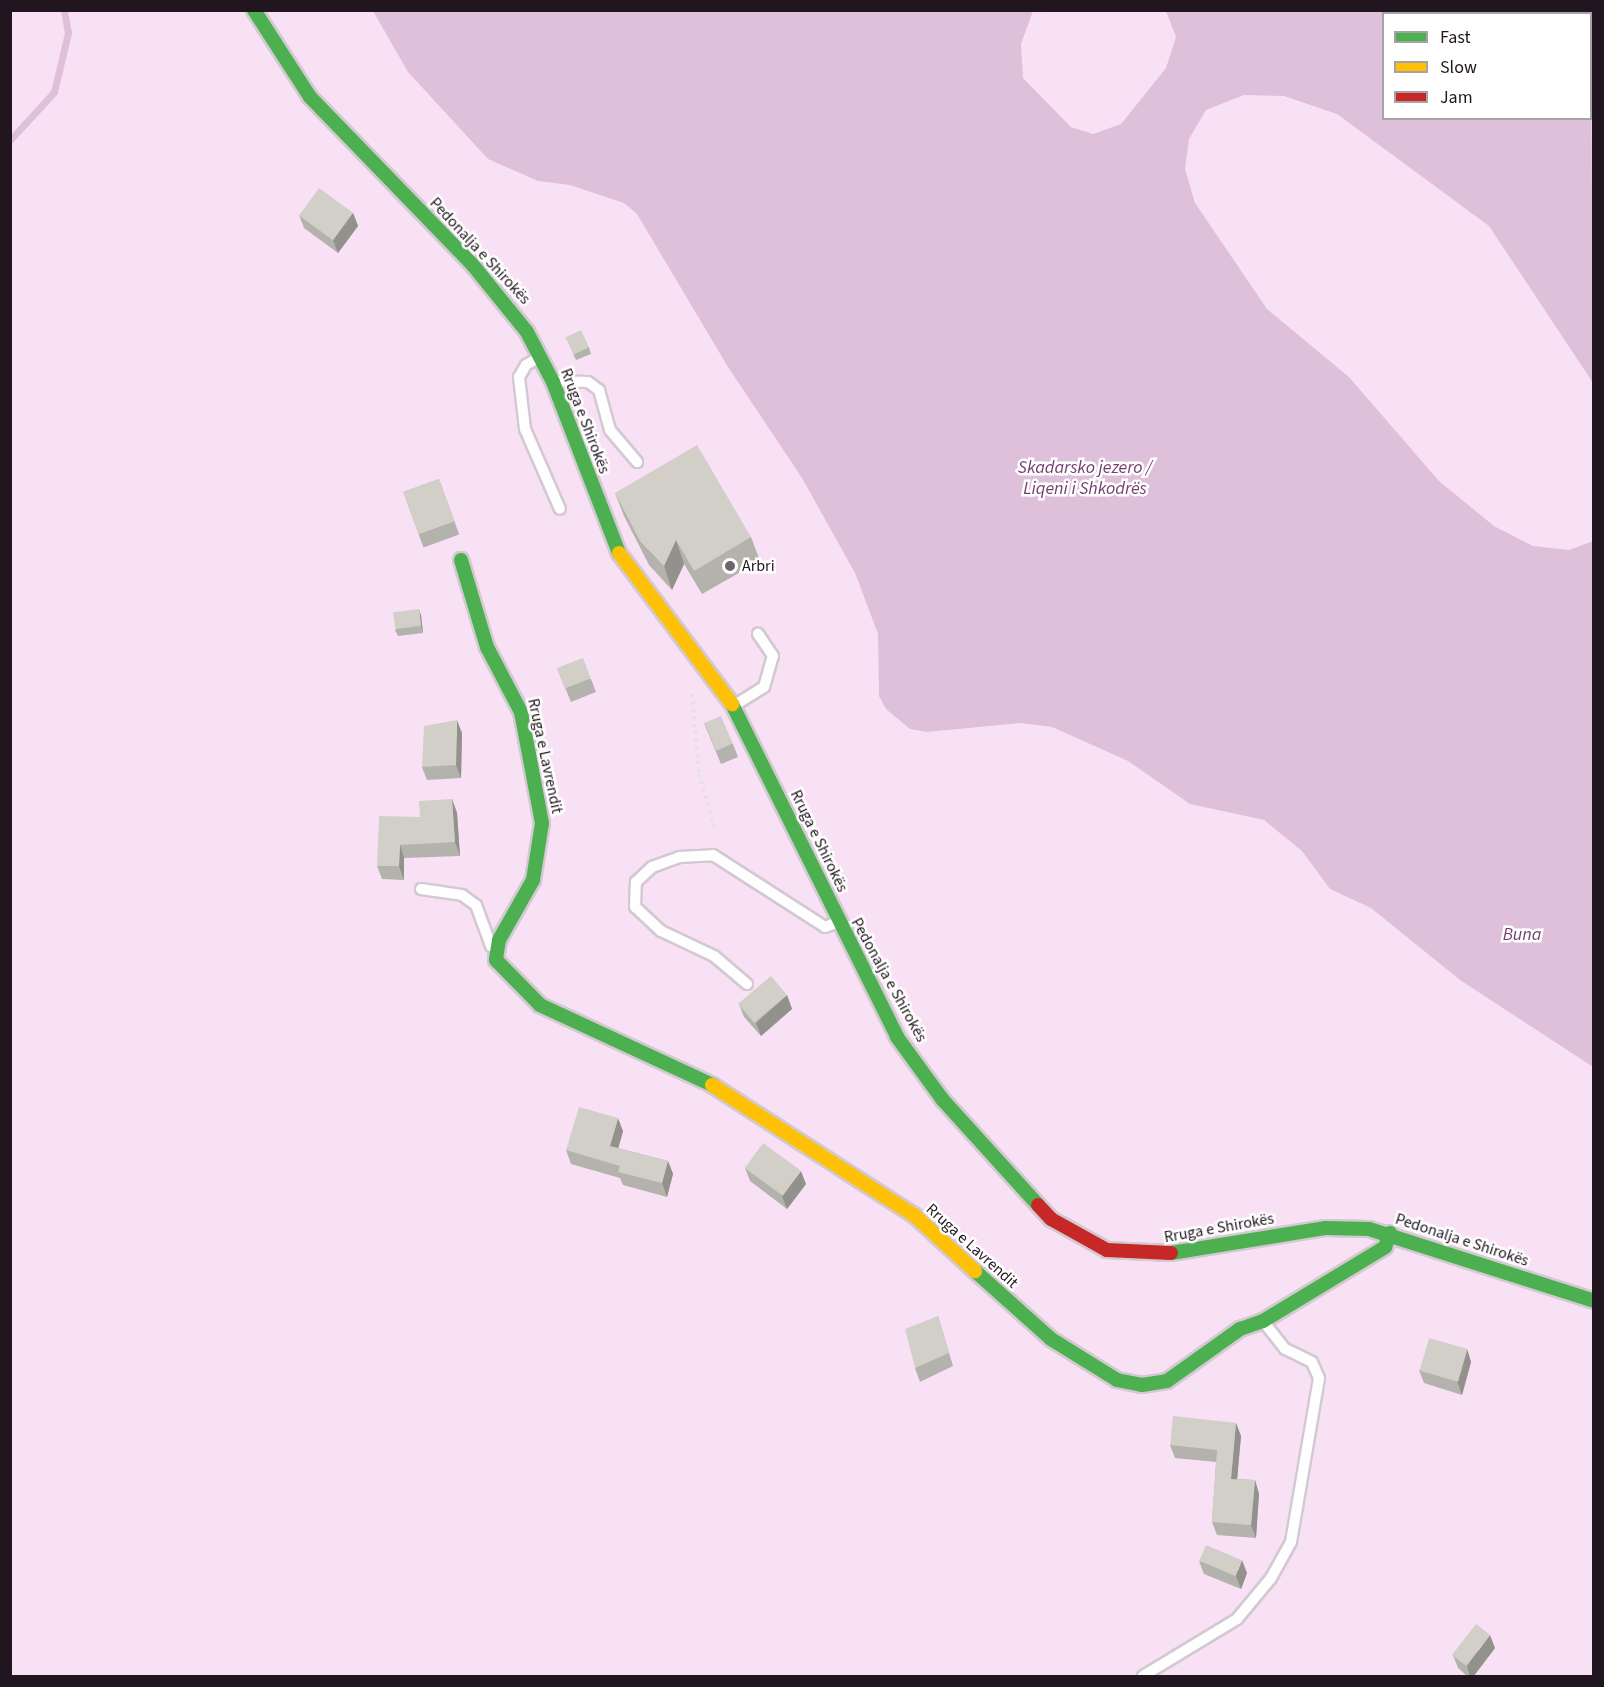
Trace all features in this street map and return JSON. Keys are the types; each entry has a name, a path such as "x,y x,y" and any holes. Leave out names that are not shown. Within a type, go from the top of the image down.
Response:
{"main road":[{"name":"Rruga e Shirokës","path":"254,10 298,83 493,288 541,356 624,565 734,705 838,922 919,1069 1032,1201 1077,1237 1107,1250 1153,1256 1326,1228 1390,1233 1593,1300"},
{"name":"Rruga e Lavrendit","path":"461,560 487,647 521,712 542,823 533,880 499,940 496,960 516,984 566,1021 694,1074 914,1215 1051,1339 1116,1380 1142,1385 1167,1381 1240,1329 1263,1322 1385,1247 1390,1233"}],"lane":[{"path":"541,356 526,365 519,378 525,429 560,509"},
{"path":"553,382 588,382 599,390 610,430 637,462"},
{"path":"734,705 764,687 772,656 758,634"},
{"path":"747,984 714,956 661,931 635,907 636,882 652,867 679,857 713,855 825,927 838,922"},
{"name":"Rruga e Lavrendit","path":"421,889 462,895 476,905 496,960"},
{"path":"1143,1677 1237,1619 1271,1578 1290,1542 1319,1378 1312,1362 1285,1349 1263,1322"}],"path":[{"path":"715,831 699,774 692,688 720,687"}],"shaded area":[{"path":"11,11 1593,11 1593,1676 11,1676"}],"water":[{"name":"Skadarsko jezero / Liqeni i Shkodrës","path":"373,11 1033,11 1021,44 1023,78 1071,127 1093,134 1121,124 1166,68 1176,37 1166,11 1591,11 1382,12 1382,120 1592,120 1593,383 1489,226 1337,114 1284,96 1244,95 1206,110 1189,139 1185,169 1195,203 1267,309 1349,377 1439,481 1494,526 1533,546 1569,550 1593,541 1593,1067 1460,980 1371,908 1330,889 1302,851 1264,820 1190,804 1128,761 1052,727 1020,723 927,732 910,729 886,709 879,696 878,634 855,573 802,478 728,367 637,214 624,203 570,185 538,181 488,159 408,72"}],"building":[{"path":"319,188 353,213 333,240 299,216"},
{"path":"581,330 589,347 574,354 566,337"},
{"path":"697,445 751,537 694,571 676,540 664,566 640,541 615,493"},
{"path":"439,479 454,521 419,534 403,492"},
{"path":"419,609 421,626 395,629 393,612"},
{"path":"583,658 591,679 565,689 557,668"},
{"path":"721,716 733,744 716,751 704,723"},
{"path":"457,720 456,765 422,767 424,726"},
{"path":"452,799 455,842 400,845 399,866 377,866 379,816 420,817 419,801"},
{"path":"771,976 787,995 754,1023 738,1004"},
{"path":"579,1107 618,1118 610,1146 668,1161 662,1183 618,1172 620,1166 566,1150"},
{"path":"763,1143 801,1171 783,1196 745,1168"},
{"path":"938,1316 949,1353 915,1368 905,1329"},
{"path":"1429,1338 1467,1349 1458,1382 1420,1371"},
{"path":"1173,1416 1236,1423 1231,1479 1255,1480 1251,1525 1212,1522 1217,1450 1170,1445"},
{"path":"1206,1545 1242,1560 1235,1576 1199,1561"},
{"path":"1476,1624 1490,1635 1466,1666 1452,1655"}],"waterway":[{"path":"10,140 54,92 68,33 64,10"}],"traffic: fast":[{"path":"254,10 310,97 472,264 527,332 553,382 619,553"},
{"path":"461,560 487,647 521,712 542,823 533,880 499,940 496,960 540,1005 712,1085"},
{"path":"732,704 897,1037 942,1099 1038,1205"},
{"path":"1171,1253 1326,1228 1369,1229 1594,1301"},
{"path":"975,1271 1051,1339 1117,1380 1142,1385 1167,1381 1240,1329 1263,1321 1385,1247 1390,1233"}],"traffic: slow":[{"path":"619,553 732,704"},
{"path":"712,1085 914,1215 975,1271"}],"traffic: jam":[{"path":"1038,1205 1051,1219 1107,1250 1171,1253"}],"place":[{"name":"Arbri","path":"730,566"}],"water label":[{"name":"Buna","path":"1522,935"}]}
